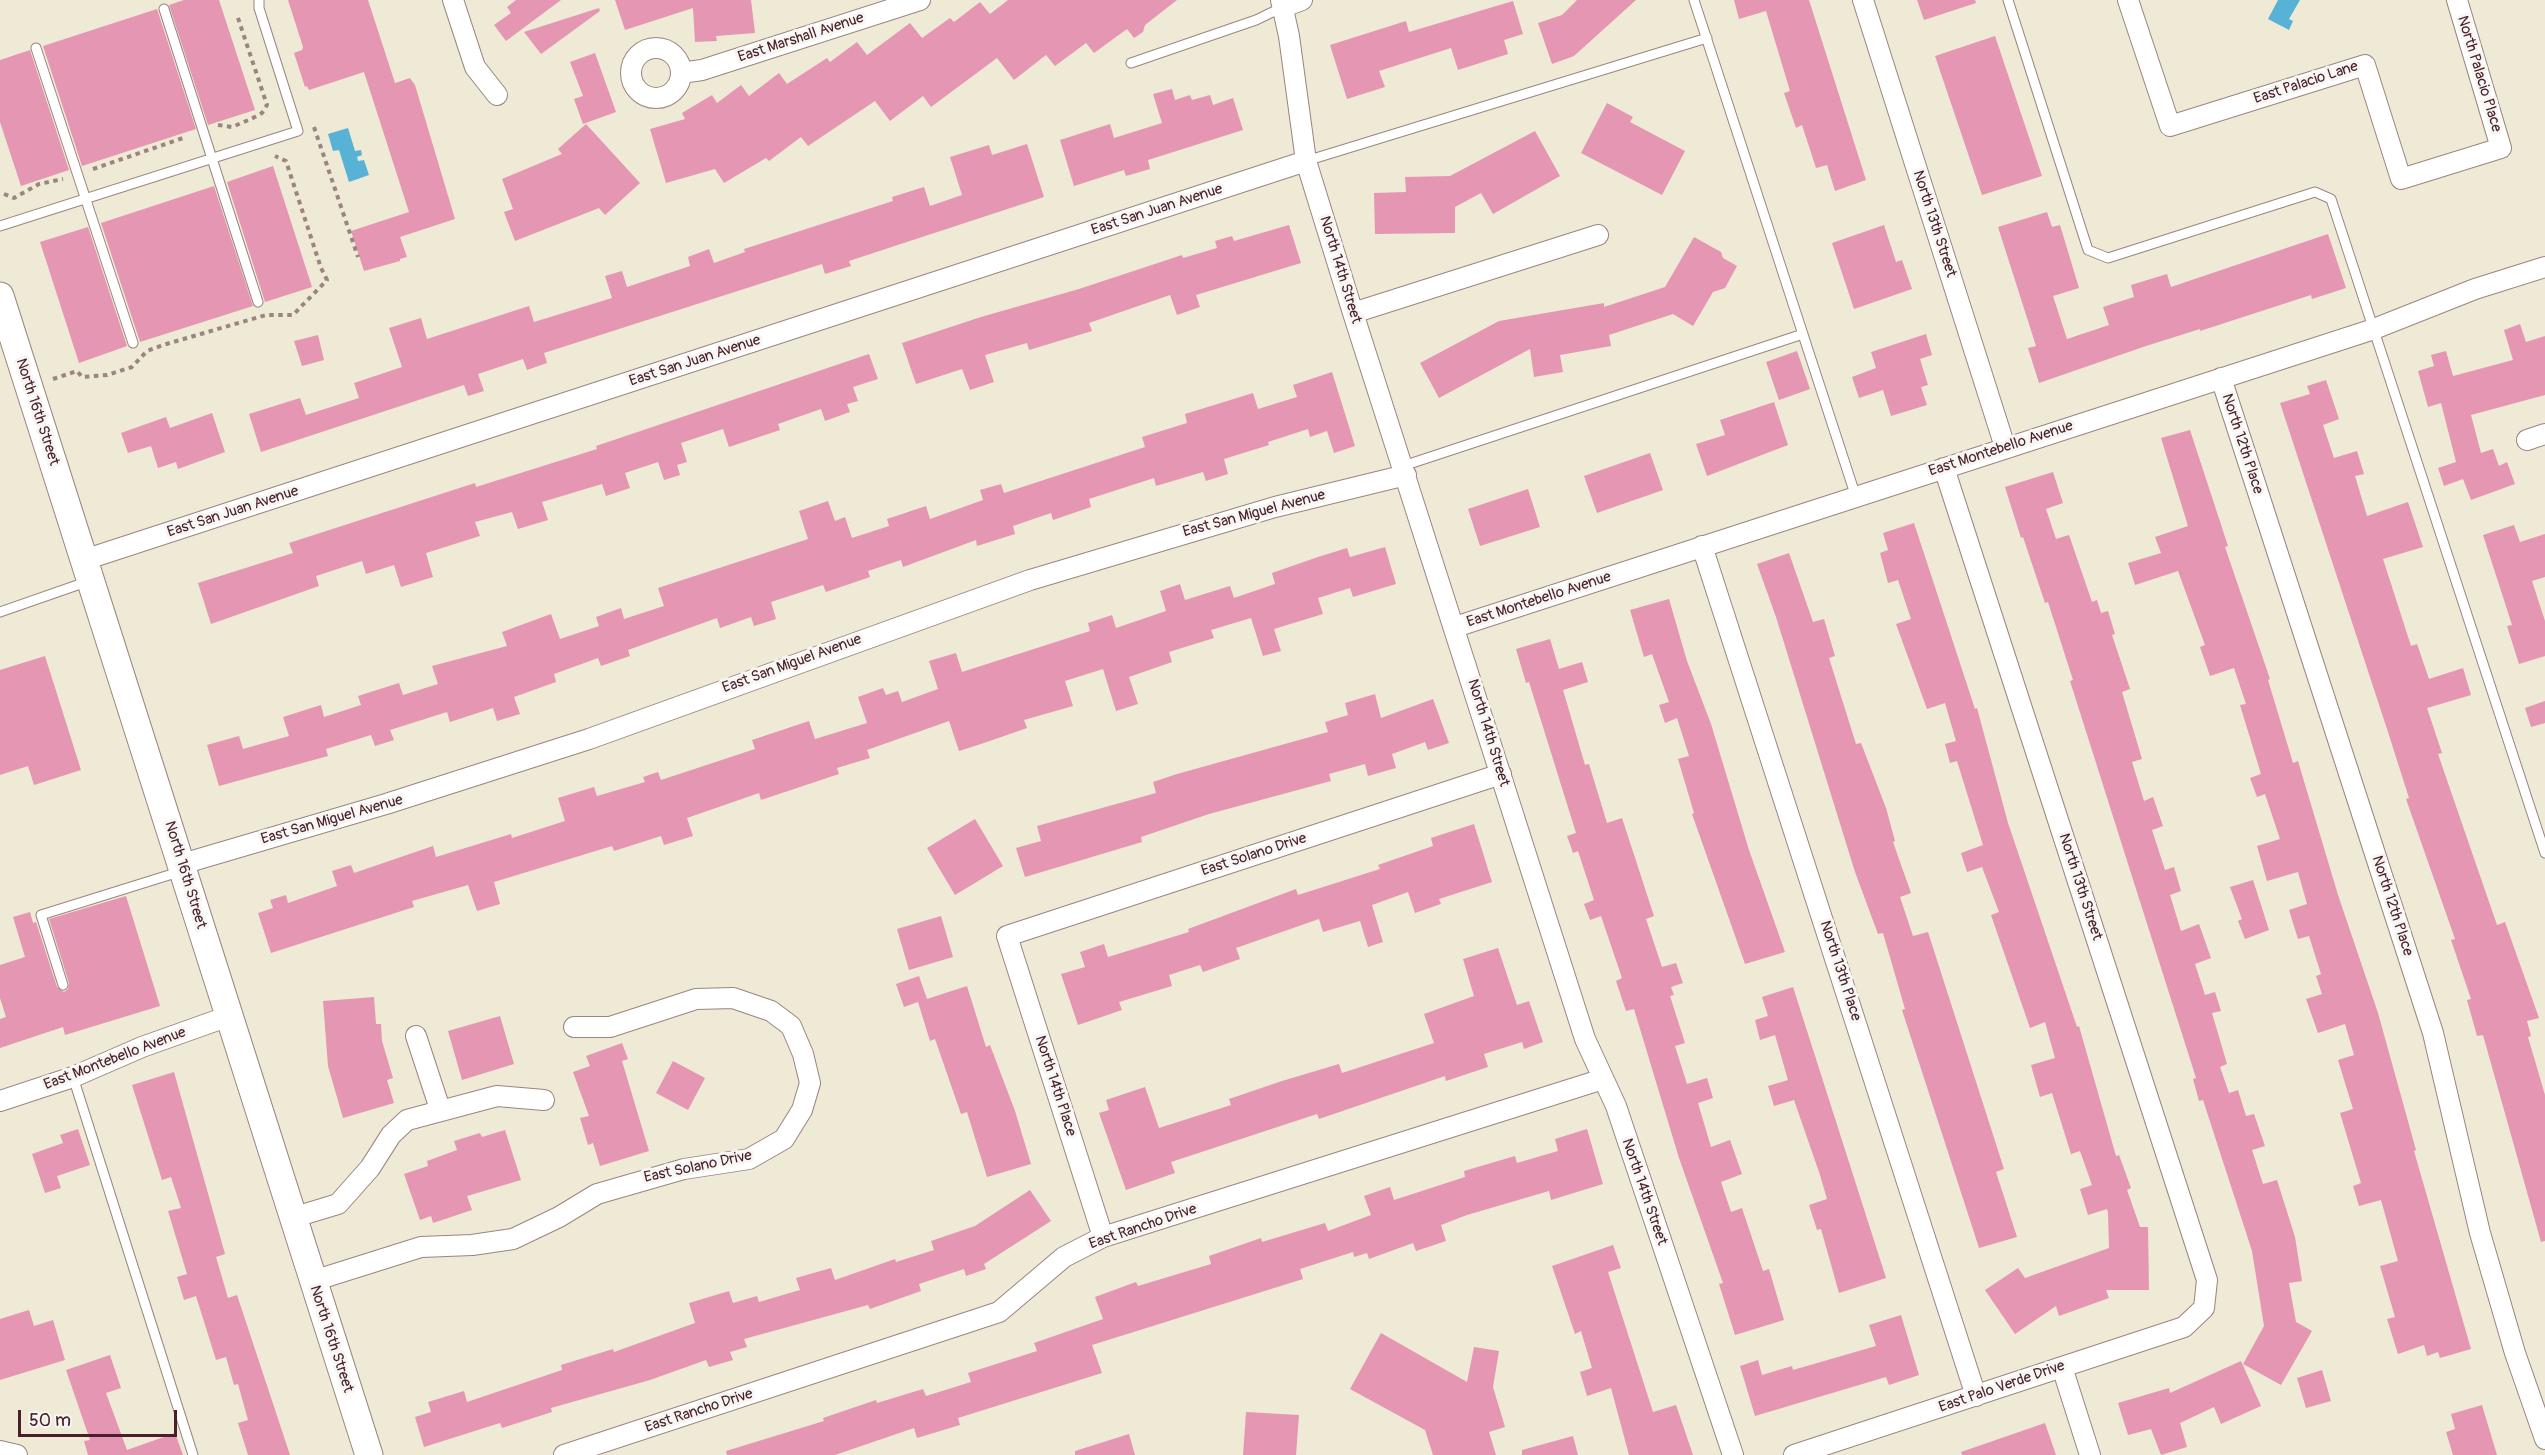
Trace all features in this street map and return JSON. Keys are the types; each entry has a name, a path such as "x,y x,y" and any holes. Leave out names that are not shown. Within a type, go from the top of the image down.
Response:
{"main road":[{"name":"North 16th Street","path":"0,296 369,1455"}],"street":[{"path":"453,0 475,67 496,95"},
{"name":"East Marshall Avenue","path":"681,73 702,70 920,0"},
{"path":"1282,3 1302,0"},
{"name":"North 13th Street","path":"1863,0 2006,447"},
{"name":"East Palacio Lane","path":"2128,0 2170,126 2365,65 2401,179 2501,148"},
{"name":"North Palacio Place","path":"2457,0 2501,148"},
{"name":"North 14th Street","path":"1282,3 1289,36 1306,161 1353,313 1586,1039 1616,1106 1732,1455"},
{"name":"East San Juan Avenue","path":"88,570 1306,161"},
{"path":"1353,313 1598,235"},
{"name":"East Montebello Avenue","path":"1455,627 2374,329 2475,289 2545,267"},
{"name":"North 12th Place","path":"2221,378 2433,1033 2480,1233 2515,1353 2545,1439"},
{"name":"North 13th Street","path":"1944,468 2207,1280 2204,1308"},
{"name":"East San Miguel Avenue","path":"183,867 589,739 1030,580 1404,470"},
{"name":"North 13th Place","path":"1702,546 1976,1396"},
{"name":"East Solano Drive","path":"1007,936 1501,774"},
{"name":"North 14th Place","path":"1007,936 1103,1237"},
{"name":"East Solano Drive","path":"313,1281 421,1247 472,1245 513,1239 559,1217 597,1194 684,1169 749,1159 784,1139 802,1110 810,1083 803,1054 790,1026 771,1011 733,998 696,999 610,1027 574,1027"},
{"name":"East Montebello Avenue","path":"0,1101 73,1077 142,1047 229,1016"},
{"path":"416,1036 440,1110"},
{"name":"East Rancho Drive","path":"564,1455 999,1312 1064,1257 1103,1237 1603,1079"},
{"path":"295,1217 338,1204 370,1168 391,1135 407,1120 497,1096 544,1100"},
{"name":"East Palo Verde Drive","path":"1794,1455 2184,1327 2204,1308"},
{"path":"2062,1367 2090,1455"}],"lane":[{"path":"0,226 298,131 259,8 259,0"},
{"path":"1694,0 1856,497"},
{"path":"2008,0 2088,250 2108,258 2314,192 2331,199 2545,853"},
{"path":"1131,63 1256,20 1282,3"},
{"path":"164,9 258,302"},
{"path":"1306,161 1707,38"},
{"path":"36,48 133,343"},
{"path":"1404,470 1803,334"},
{"path":"0,612 88,570"},
{"path":"63,985 41,915 183,867"},
{"path":"73,1077 193,1455"}],"path":[{"path":"218,125 232,127 262,113 267,105 237,15"},
{"path":"93,170 186,137"},
{"path":"321,150 358,257"},
{"path":"53,379 77,371 82,377 107,375 132,368 147,351 163,345 266,315 293,315 327,280 286,161"},
{"path":"4,194 14,198 39,184 63,179"}],"water":[{"path":"2278,0 2300,0 2289,19 2293,21 2289,30 2268,19"},
{"path":"348,128 355,151 361,150 362,155 357,157 358,161 364,160 369,175 349,182 339,150 333,151 328,134"}],"building":[{"path":"184,0 219,0 255,110 208,125 169,5"},
{"path":"288,0 368,0 395,83 410,78 415,85 455,219 400,237 407,257 400,261 364,271 351,231 409,212 364,72 309,90 307,86 305,87 294,53 302,50 303,47"},
{"path":"516,0 561,0 506,41 494,25 511,13 507,7"},
{"path":"615,0 751,0 755,33 716,36 717,41 695,42 693,8 625,30"},
{"path":"1008,0 1177,0 1145,25 1143,32 1134,38 1127,29 1094,53 1086,43 1055,66 1046,55 1014,80 997,58 931,107 923,96 890,121 875,101 808,146 801,137 769,161 766,158 724,183 715,169 666,183 650,129 685,119 682,113 712,95 717,103 741,85 749,96 779,73 787,84 827,58 830,62 857,42 867,55 910,23 922,38 950,18 954,22 980,2 990,14"},
{"path":"1577,0 1636,0 1574,56 1552,64 1538,23 1562,15"},
{"path":"1734,0 1809,0 1866,180 1835,191 1827,165 1816,168 1802,125 1796,128 1784,93 1790,91 1766,11 1739,19"},
{"path":"1917,0 1975,0 1976,3 1924,20"},
{"path":"1513,1 1523,34 1504,40 1508,54 1458,70 1451,48 1379,71 1385,87 1347,99 1330,45 1406,21 1409,32"},
{"path":"599,8 600,11 541,54 524,32"},
{"path":"157,9 196,129 82,166 43,46"},
{"path":"1995,36 2042,176 1982,195 1935,56"},
{"path":"30,50 69,170 21,186 0,122 0,60"},
{"path":"595,53 616,112 583,124 574,99 583,96 570,62"},
{"path":"1172,89 1175,100 1190,95 1192,100 1210,95 1213,105 1233,98 1243,130 1148,160 1150,169 1126,176 1124,170 1074,186 1060,140 1110,124 1114,138 1162,123 1153,94"},
{"path":"1607,103 1633,117 1630,122 1685,151 1662,195 1581,153"},
{"path":"586,124 640,183 605,215 599,208 515,241 504,212 513,209 502,179 562,154 558,149"},
{"path":"1535,131 1560,176 1493,214 1481,193 1455,207 1455,233 1375,234 1374,193 1406,192 1405,177 1450,176"},
{"path":"1027,144 1044,197 849,261 851,266 825,274 822,264 544,353 547,363 527,370 523,359 478,374 484,391 468,396 464,385 261,452 249,414 300,398 306,415 359,398 354,383 402,367 389,328 421,318 427,339 529,306 534,322 612,298 605,276 622,271 627,287 690,266 688,257 709,249 714,263 745,252 744,249 893,201 892,197 924,187 930,206 962,195 950,157 989,145 992,155"},
{"path":"273,166 312,287 265,302 227,182"},
{"path":"214,186 253,306 140,342 101,223"},
{"path":"2047,212 2052,227 2060,225 2079,288 2053,296 2067,339 2109,325 2103,307 2134,297 2131,285 2167,274 2171,287 2328,234 2346,288 2312,299 2311,295 2200,331 2200,329 2039,383 2028,348 2036,346 1998,227"},
{"path":"1289,225 1301,263 1196,295 1200,307 1177,315 1170,295 1089,323 1092,331 1029,350 1027,343 985,355 994,382 970,390 962,369 916,384 902,343 1182,255 1183,258 1217,248 1215,241 1232,236 1234,241"},
{"path":"1884,225 1896,262 1902,260 1912,289 1854,309 1832,243"},
{"path":"88,227 127,346 79,363 40,242"},
{"path":"1694,237 1721,252 1723,258 1737,266 1725,288 1713,292 1693,326 1673,314 1609,335 1611,346 1560,355 1563,372 1534,377 1530,349 1439,398 1420,363 1499,321 1604,303 1604,307 1665,287"},
{"path":"2520,324 2526,342 2545,336 2545,395 2471,415 2481,453 2493,449 2499,466 2507,462 2515,484 2471,500 2463,479 2444,486 2438,468 2456,462 2441,403 2428,407 2418,371 2434,366 2431,355 2446,351 2453,376 2513,360 2504,330"},
{"path":"1926,334 1932,355 1920,359 1928,385 1921,387 1927,405 1891,416 1883,390 1859,398 1852,377 1876,368 1871,352"},
{"path":"318,335 324,360 302,366 294,341"},
{"path":"1797,351 1810,389 1779,400 1766,362"},
{"path":"869,354 878,379 853,387 858,401 847,404 850,412 825,421 821,409 778,424 780,430 729,447 723,429 681,443 687,462 677,465 680,475 664,480 658,462 625,473 630,488 606,496 602,484 542,502 548,520 518,529 512,512 475,522 480,536 426,553 433,577 401,587 394,565 366,574 362,561 316,576 319,586 211,624 198,583 293,553 289,543 475,483 476,487 597,449 596,446"},
{"path":"1332,372 1355,446 1334,453 1327,431 1310,437 1308,429 1268,442 1269,445 1224,459 1228,474 1206,481 1203,472 1156,486 1154,478 1089,499 1091,507 1053,520 1051,513 1013,526 1015,534 977,546 976,540 903,567 901,560 868,571 870,577 826,592 823,585 771,602 776,619 754,626 751,617 720,628 717,618 628,650 630,656 601,666 598,658 554,674 556,682 514,697 520,714 497,721 493,708 450,722 447,712 390,730 394,740 375,746 371,735 326,749 328,756 219,786 207,745 239,736 243,749 289,736 283,717 321,705 324,717 361,705 358,696 399,683 403,695 438,684 432,666 507,646 502,632 551,614 560,639 599,626 596,617 621,608 624,619 664,606 658,588 808,539 799,511 828,501 835,521 845,517 852,538 889,526 887,519 926,506 930,519 983,500 980,490 1001,484 1004,493 1145,447 1142,437 1187,423 1185,414 1253,393 1258,409 1297,397 1293,385"},
{"path":"2326,380 2339,419 2323,425 2334,458 2357,451 2364,474 2355,476 2367,516 2408,502 2423,547 2383,559 2411,646 2417,644 2429,679 2463,668 2471,695 2427,708 2442,753 2438,754 2497,925 2505,922 2539,1018 2527,1021 2531,1036 2528,1037 2545,1095 2545,1241 2541,1242 2483,1035 2477,1036 2467,1000 2471,999 2451,940 2455,939 2406,799 2409,798 2388,732 2280,403 2310,394 2307,386"},
{"path":"1774,402 1788,445 1707,476 1696,444 1725,435 1720,420"},
{"path":"212,413 225,452 178,469 176,462 158,468 151,446 128,453 121,433 166,417 170,428"},
{"path":"2190,430 2228,546 2225,547 2270,679 2268,680 2293,763 2298,761 2338,895 2378,1013 2416,1150 2414,1151 2471,1349 2440,1358 2438,1352 2427,1356 2424,1345 2398,1354 2387,1319 2395,1317 2380,1266 2398,1261 2381,1200 2359,1206 2353,1186 2361,1183 2340,1113 2353,1109 2338,1060 2354,1055 2345,1024 2318,1033 2306,999 2322,994 2316,976 2321,974 2309,936 2298,939 2289,910 2307,904 2298,872 2267,881 2257,846 2280,839 2265,794 2257,797 2250,778 2261,774 2240,705 2246,704 2234,668 2210,676 2200,647 2205,645 2178,571 2135,585 2128,563 2161,553 2155,537 2188,526 2161,438"},
{"path":"1650,453 1663,490 1597,513 1584,476"},
{"path":"2053,472 2063,503 2046,509 2056,539 2069,535 2092,602 2097,600 2101,613 2108,611 2115,634 2112,635 2130,689 2122,692 2142,759 2132,762 2144,801 2153,797 2163,826 2152,830 2165,870 2174,867 2181,891 2170,895 2181,931 2199,924 2211,958 2195,964 2205,995 2215,992 2221,1011 2212,1013 2227,1064 2220,1067 2229,1093 2238,1090 2246,1116 2254,1114 2265,1146 2252,1150 2263,1184 2277,1180 2295,1237 2302,1281 2289,1283 2296,1322 2312,1331 2281,1385 2243,1364 2264,1326 2252,1251 2203,1100 2199,1101 2193,1079 2196,1078 2070,681 2073,680 2048,602 2045,603 2005,487"},
{"path":"1528,489 1540,527 1480,546 1468,509"},
{"path":"1914,523 1975,709 1977,708 2008,823 2077,1027 2079,1026 2116,1156 2119,1155 2131,1188 2127,1190 2140,1227 2148,1227 2149,1290 2106,1290 2109,1298 2059,1316 2056,1306 2015,1334 1985,1290 2018,1268 2025,1278 2109,1248 2108,1212 2107,1209 2088,1215 2080,1189 2092,1185 2080,1151 2071,1154 2052,1093 2040,1097 2031,1065 2055,1058 2045,1022 2030,1028 1991,915 1999,912 1982,867 1967,872 1961,853 1983,845 1957,761 1950,763 1945,744 1956,741 1945,703 1927,709 1896,624 1911,619 1898,580 1888,583 1880,553 1888,550 1883,533"},
{"path":"2514,525 2520,542 2545,534 2545,577 2532,581 2545,621 2545,656 2519,664 2507,626 2512,625 2483,535"},
{"path":"1385,547 1396,584 1353,597 1350,588 1318,598 1323,614 1274,629 1281,651 1263,656 1251,618 1211,630 1214,638 1169,652 1172,662 1129,677 1138,704 1116,711 1103,669 1065,681 1073,706 1024,720 1027,728 981,744 959,751 949,721 867,750 870,758 837,768 839,774 761,800 759,793 687,818 693,836 664,845 661,836 614,851 612,846 494,882 500,904 477,911 468,885 412,901 414,907 271,953 258,913 273,908 270,900 286,895 288,903 337,886 332,871 351,865 354,873 433,846 436,857 511,834 512,838 565,821 558,798 594,787 597,796 645,782 643,777 658,772 661,780 755,749 752,740 809,721 815,739 867,723 858,697 883,688 886,695 898,691 902,702 938,689 929,661 956,653 962,672 1090,631 1088,623 1112,615 1116,628 1166,611 1160,591 1180,584 1185,600 1230,586 1234,598 1275,584 1272,573 1318,557 1347,548 1350,557"},
{"path":"1789,553 1813,622 1824,619 1835,656 1829,658 1856,744 1861,743 1886,808 1895,841 1893,842 1911,893 1900,897 1913,936 1928,932 2004,1169 1996,1172 2017,1237 1979,1248 1902,1010 1905,1009 1883,933 1878,934 1855,872 1776,617 1757,564"},
{"path":"1669,599 1687,661 1711,724 1749,850 1785,952 1745,964 1692,814 1694,813 1678,759 1689,756 1677,718 1665,723 1659,705 1669,702 1652,654 1644,657 1630,610"},
{"path":"1550,639 1559,669 1582,662 1588,682 1563,690 1585,765 1589,764 1607,823 1622,818 1654,916 1646,919 1662,967 1676,963 1683,983 1671,987 1674,995 1670,996 1685,1043 1675,1046 1687,1084 1707,1078 1713,1098 1698,1103 1711,1147 1730,1140 1742,1174 1721,1182 1731,1212 1742,1208 1763,1271 1769,1269 1784,1320 1735,1335 1719,1284 1723,1283 1679,1158 1634,1009 1626,1011 1616,981 1622,978 1601,916 1590,920 1584,904 1594,900 1578,851 1573,853 1567,836 1576,833 1529,682 1526,683 1516,649"},
{"path":"45,656 81,770 34,785 28,766 0,775 0,670"},
{"path":"1375,694 1381,718 1433,699 1449,743 1428,750 1425,742 1392,754 1396,768 1368,776 1365,764 1329,774 1331,781 1209,814 1141,837 1142,842 1025,877 1016,848 1041,841 1037,826 1156,793 1153,782 1177,774 1328,732 1325,722 1348,715 1345,703"},
{"path":"2545,701 2545,723 2531,727 2525,708"},
{"path":"975,819 1003,866 955,895 927,848"},
{"path":"1474,824 1492,882 1439,899 1441,904 1415,913 1408,892 1372,905 1383,942 1368,947 1360,921 1323,932 1319,919 1236,948 1240,959 1203,972 1200,965 1169,975 1172,986 1119,1002 1122,1010 1078,1025 1061,974 1085,967 1080,952 1104,944 1108,957 1189,932 1188,929 1296,889 1298,895 1380,869 1378,865 1433,846 1431,838"},
{"path":"2253,880 2269,930 2245,939 2238,921 2242,919 2230,887"},
{"path":"126,896 160,1006 65,1035 63,1027 0,1048 0,1019 6,1017 0,998 0,965 25,957 13,917 30,912 33,923 36,922 57,987 64,992 68,989 69,983 49,919"},
{"path":"941,916 953,957 909,970 897,929"},
{"path":"1498,948 1517,1005 1529,1001 1543,1042 1524,1049 1522,1042 1484,1054 1488,1067 1446,1081 1445,1076 1319,1119 1317,1114 1171,1162 1175,1173 1126,1190 1099,1113 1109,1110 1106,1100 1145,1087 1159,1128 1231,1105 1229,1099 1282,1081 1339,1064 1342,1073 1434,1043 1424,1014 1474,996 1463,959"},
{"path":"919,976 927,999 967,986 986,1047 990,1045 1015,1111 1031,1164 987,1177 967,1112 961,1114 935,1039 930,1041 918,1002 904,1007 896,984"},
{"path":"1793,987 1886,1278 1839,1293 1821,1229 1817,1230 1809,1205 1827,1199 1820,1175 1794,1100 1774,1106 1768,1086 1788,1080 1775,1035 1760,1040 1755,1020 1768,1016 1762,997"},
{"path":"374,997 376,1024 381,1024 382,1041 393,1078 387,1080 394,1103 343,1118 328,1066 323,1001"},
{"path":"500,1016 514,1064 462,1080 448,1031"},
{"path":"622,1043 628,1059 622,1061 649,1151 600,1166 593,1143 588,1145 580,1118 589,1116 573,1072 590,1066 586,1056"},
{"path":"673,1061 705,1078 688,1110 656,1093"},
{"path":"174,1072 225,1254 216,1257 228,1298 237,1295 290,1455 248,1455 238,1423 248,1420 238,1384 234,1385 226,1357 216,1360 196,1296 184,1300 177,1277 187,1274 168,1211 181,1208 171,1177 162,1180 132,1085"},
{"path":"78,1129 90,1165 57,1176 61,1188 45,1193 32,1154 63,1143 60,1135"},
{"path":"1587,1129 1603,1184 1551,1200 1549,1191 1467,1215 1441,1225 1446,1241 1416,1251 1413,1243 1369,1259 1367,1253 1354,1257 1353,1252 1300,1269 1303,1279 1092,1345 1102,1373 958,1418 960,1425 917,1438 914,1428 835,1455 727,1455 726,1451 824,1421 823,1418 876,1400 877,1403 923,1389 926,1396 971,1382 968,1373 1037,1351 1034,1343 1103,1319 1095,1297 1136,1282 1138,1286 1211,1264 1209,1256 1261,1238 1262,1242 1325,1223 1328,1231 1371,1215 1364,1196 1390,1187 1394,1200 1465,1177 1464,1171 1515,1156 1517,1163 1558,1151 1555,1139"},
{"path":"505,1130 521,1180 467,1196 472,1210 433,1223 431,1216 420,1220 404,1174 428,1166 427,1161 457,1150 454,1141 480,1133 482,1137"},
{"path":"1030,1190 1051,1221 984,1264 986,1269 966,1276 964,1269 919,1284 921,1291 870,1309 868,1305 744,1339 747,1347 730,1352 733,1360 709,1367 706,1360 650,1380 551,1408 552,1412 502,1428 500,1423 424,1447 415,1417 431,1412 428,1402 464,1391 467,1402 562,1370 561,1365 613,1349 614,1352 695,1323 689,1303 729,1291 733,1303 757,1296 759,1302 800,1290 796,1278 831,1268 835,1280 895,1259 896,1262 934,1250 931,1241 975,1226"},
{"path":"1613,1245 1621,1268 1608,1272 1653,1412 1676,1405 1693,1455 1629,1455 1611,1388 1587,1396 1580,1372 1592,1368 1581,1331 1575,1334 1552,1266"},
{"path":"29,1310 34,1326 53,1320 65,1360 0,1380 0,1319"},
{"path":"1901,1315 1919,1375 1889,1385 1886,1377 1755,1416 1740,1366 1758,1360 1762,1375 1792,1366 1793,1370 1876,1346 1869,1325"},
{"path":"1381,1333 1467,1382 1474,1347 1499,1351 1493,1387 1505,1427 1489,1432 1496,1455 1433,1455 1425,1430 1350,1389"},
{"path":"110,1355 121,1388 106,1393 127,1450 175,1433 183,1455 88,1455 84,1441 90,1440 66,1370"},
{"path":"2241,1361 2261,1406 2221,1424 2214,1407 2180,1423 2187,1447 2161,1455 2151,1429 2128,1435 2118,1403 2169,1388 2170,1393"},
{"path":"2322,1370 2331,1401 2306,1408 2297,1378"},
{"path":"2482,1405 2497,1455 2453,1455 2446,1432 2455,1429 2451,1414"},
{"path":"1246,1412 1299,1415 1296,1455 1243,1455"},
{"path":"2045,1423 2056,1455 1962,1455 1961,1452"},
{"path":"1129,1434 1135,1455 1075,1455 1075,1451"},
{"path":"1573,1436 1578,1455 1522,1455 1522,1450"}]}
